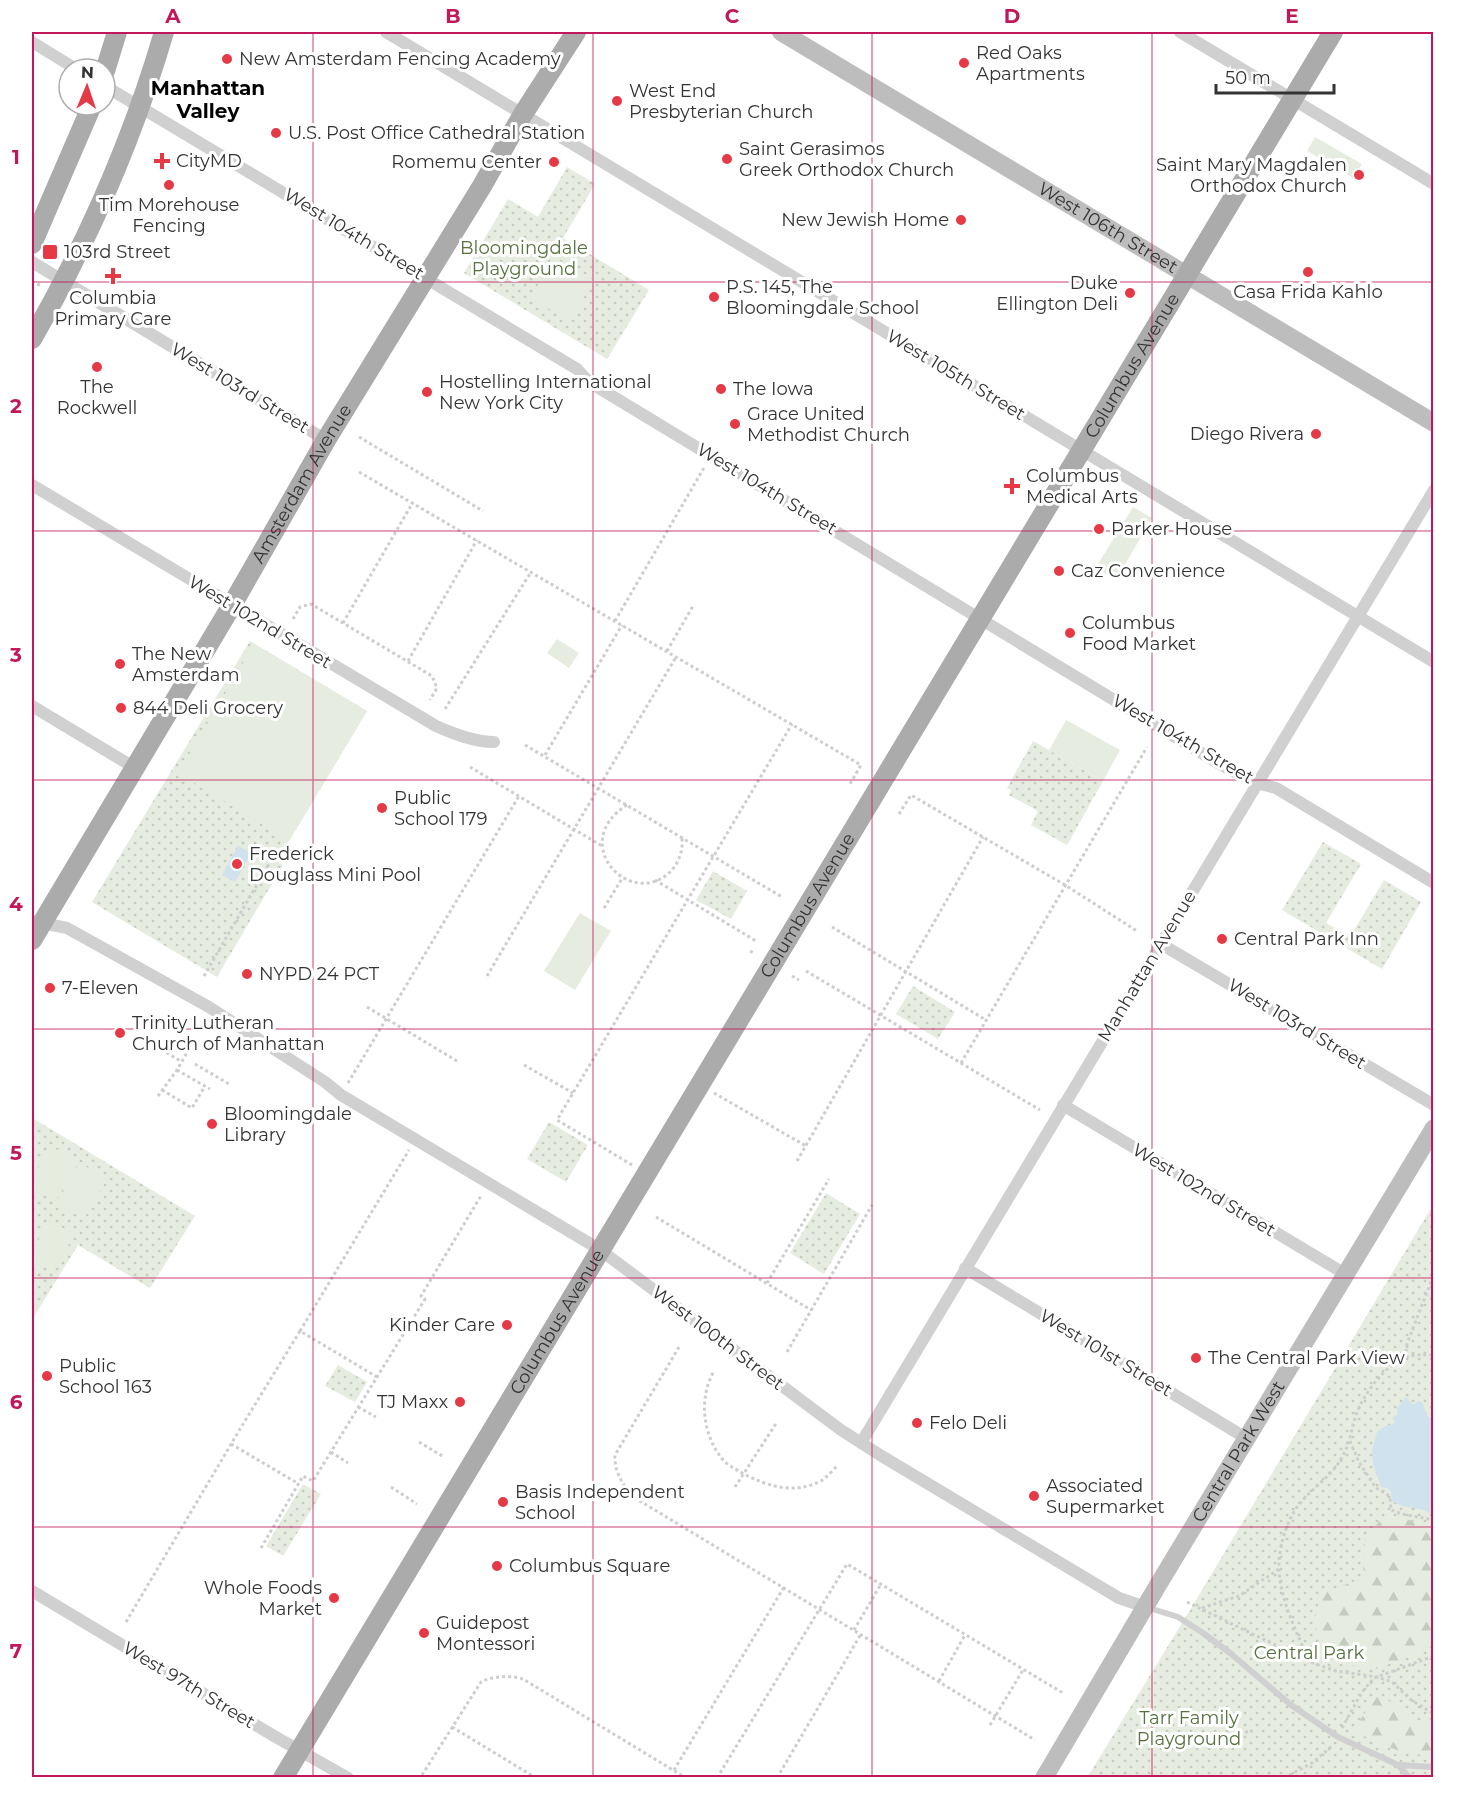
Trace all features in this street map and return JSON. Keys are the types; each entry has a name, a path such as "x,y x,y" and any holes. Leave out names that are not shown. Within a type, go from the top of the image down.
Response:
{"main road":[{"path":"109,57 117,32"},
{"path":"32,339 64,282 140,107 164,32"},
{"name":"Amsterdam Avenue","path":"35,928 135,768 326,440 482,186 523,114 576,32"},
{"name":"West 106th Street","path":"782,32 1434,423"},
{"name":"Columbus Avenue","path":"283,1778 599,1249 1333,32"},
{"path":"32,244 87,117"},
{"name":"Central Park West","path":"1044,1778 1434,1128"}],"street":[{"name":"West 105th Street","path":"386,32 1434,662"},
{"path":"1180,32 1434,184"},
{"path":"32,42 57,57"},
{"name":"West 104th Street","path":"117,93 578,369 589,382 1223,766 1257,783 1276,788 1434,883"},
{"name":"West 103rd Street","path":"32,262 326,440"},
{"name":"West 102nd Street","path":"32,485 436,726 457,735 485,742 495,742"},
{"name":"Manhattan Avenue","path":"861,1443 1434,490"},
{"path":"32,706 135,768"},
{"name":"West 100th Street","path":"35,928 67,928 209,1007 325,1082 341,1095 599,1249 861,1443 1119,1598 1145,1607"},
{"name":"West 103rd Street","path":"1161,944 1434,1105"},
{"name":"West 102nd Street","path":"1063,1105 1345,1275"},
{"name":"West 101st Street","path":"965,1268 1246,1438"},
{"name":"West 97th Street","path":"32,1591 348,1778"}],"lane":[{"name":"West 100th Street","path":"1145,1607 1178,1617 1230,1653 1320,1726 1398,1765 1434,1767"},
{"name":"West 100th Street","path":"1398,1765 1410,1778"}],"path":[{"path":"32,281 43,287"},
{"path":"360,437 483,511"},
{"path":"615,621 711,454"},
{"path":"359,472 861,765 850,784"},
{"path":"343,623 412,502"},
{"path":"407,661 477,540"},
{"path":"445,709 531,572"},
{"path":"293,619 300,608 311,604 432,676 437,688 430,700"},
{"path":"667,651 693,606"},
{"path":"545,756 622,625"},
{"path":"487,976 676,657"},
{"path":"646,1174 557,1120 792,724"},
{"path":"525,745 782,897"},
{"path":"961,1063 1147,747"},
{"path":"470,767 602,846"},
{"path":"899,814 912,795 1065,885 1137,931"},
{"path":"341,1095 519,796"},
{"path":"627,805 611,818 606,827 602,846 608,864 622,877 639,882 665,876 681,854 682,838"},
{"path":"797,1161 983,837"},
{"path":"204,976 277,850"},
{"path":"604,908 622,877"},
{"path":"655,880 756,941"},
{"path":"832,927 986,1020"},
{"path":"806,970 1040,1110"},
{"path":"792,976 799,980"},
{"path":"367,1007 457,1061"},
{"path":"146,1040 182,1062"},
{"path":"158,1096 194,1042"},
{"path":"195,1064 229,1084"},
{"path":"524,1065 573,1093"},
{"path":"177,1070 210,1089"},
{"path":"699,1085 806,1146"},
{"path":"162,1090 192,1108 206,1086"},
{"path":"126,1622 415,1140"},
{"path":"767,1283 829,1179"},
{"path":"261,1548 303,1476 313,1482 332,1452 425,1299 421,1296 489,1183"},
{"path":"787,1352 872,1205"},
{"path":"656,1217 811,1310"},
{"path":"1405,1358 1407,1344 1434,1274"},
{"path":"300,1331 377,1377"},
{"path":"679,1347 618,1449 615,1462 618,1476 630,1495 1035,1740"},
{"path":"1310,1662 1286,1604 1279,1569 1281,1551 1295,1511 1336,1467 1350,1440 1360,1404 1391,1367 1405,1358 1421,1354 1434,1355"},
{"path":"713,1373 704,1397 708,1431 720,1457 729,1466 773,1487 791,1488 822,1480 838,1465"},
{"path":"358,1407 376,1417"},
{"path":"735,1487 777,1422"},
{"path":"1350,1440 1359,1462 1376,1488 1390,1498 1391,1510 1434,1520"},
{"path":"419,1442 444,1457"},
{"path":"231,1444 299,1484"},
{"path":"332,1452 348,1463"},
{"path":"391,1487 417,1504"},
{"path":"717,1778 847,1564 1063,1693"},
{"path":"1202,1608 1239,1596 1279,1569"},
{"path":"854,1630 881,1584"},
{"path":"674,1770 784,1587"},
{"path":"1187,1602 1310,1662 1336,1671 1377,1677 1392,1682 1411,1700 1434,1714"},
{"path":"777,1778 861,1634"},
{"path":"939,1682 965,1635"},
{"path":"1342,1728 1365,1688 1377,1677 1434,1656"},
{"path":"990,1725 1023,1670"},
{"path":"422,1775 483,1680 519,1677 686,1778"},
{"path":"452,1727 536,1778"},
{"path":"1239,1733 1253,1731"},
{"path":"1284,1778 1312,1762 1333,1745"}],"green space":[{"path":"1315,137 1362,164 1353,178 1307,151"},
{"name":"Bloomingdale Playground","path":"567,167 595,184 563,238 649,290 607,359 464,273 508,199 538,217"},
{"path":"555,258 594,280 570,321 530,298"},
{"path":"1133,507 1152,518 1116,580 1095,569"},
{"path":"557,639 579,653 569,668 547,653"},
{"path":"250,641 367,711 277,861 283,865 217,977 92,902"},
{"path":"254,644 367,711 289,841 178,773"},
{"path":"1066,720 1120,750 1103,781 1049,750"},
{"path":"1033,741 1103,781 1067,845 1031,825 1038,811 1009,795 1011,790 1007,788"},
{"path":"1323,842 1361,864 1326,923 1350,937 1384,880 1421,902 1382,969 1282,910"},
{"path":"713,871 747,891 731,919 696,900"},
{"path":"580,913 611,931 575,990 544,971"},
{"path":"913,986 955,1012 938,1039 896,1014"},
{"path":"34,1119 195,1216 150,1288 78,1245 32,1320 32,1122"},
{"path":"549,1122 588,1145 566,1182 527,1159"},
{"path":"51,1146 79,1162 55,1202 32,1188 32,1178"},
{"path":"80,1163 107,1179 84,1219 56,1203"},
{"path":"826,1193 860,1214 824,1274 790,1253"},
{"name":"Central Park","path":"1433,1205 1433,1777 1087,1778 1190,1610"},
{"path":"50,1220 75,1235 52,1272 32,1260 32,1251"},
{"path":"338,1365 367,1382 355,1402 325,1386"},
{"path":"303,1484 321,1494 283,1556 266,1546"},
{"path":"1385,1516 1433,1524 1433,1645 1376,1669 1333,1663 1313,1622 1321,1594 1363,1578 1365,1536"},
{"path":"1379,1694 1417,1720 1433,1726 1433,1757 1399,1751 1352,1731"}],"water":[{"name":"Frederick Douglass Mini Pool","path":"238,846 251,853 235,882 222,875"},
{"path":"1406,1397 1413,1405 1419,1401 1423,1403 1426,1414 1433,1421 1433,1515 1424,1510 1402,1506 1392,1501 1388,1488 1381,1487 1373,1464 1372,1450 1377,1432 1395,1423 1393,1416 1397,1415 1397,1408"}],"place":[{"name":"New Amsterdam Fencing Academy","path":"227,59"},
{"name":"Red Oaks Apartments","path":"964,63"},
{"name":"West End Presbyterian Church","path":"617,101"},
{"name":"U.S. Post Office Cathedral Station","path":"276,133"},
{"name":"Saint Gerasimos Greek Orthodox Church","path":"727,159"},
{"name":"CityMD","path":"162,161"},
{"name":"Romemu Center","path":"554,162"},
{"name":"Saint Mary Magdalen Orthodox Church","path":"1359,175"},
{"name":"Tim Morehouse Fencing","path":"169,185"},
{"name":"New Jewish Home","path":"961,220"},
{"name":"103rd Street","path":"50,252"},
{"name":"Casa Frida Kahlo","path":"1308,272"},
{"name":"Columbia Primary Care","path":"113,276"},
{"name":"Duke Ellington Deli","path":"1130,293"},
{"name":"P.S. 145, The Bloomingdale School","path":"714,297"},
{"name":"The Rockwell","path":"97,367"},
{"name":"The Iowa","path":"721,389"},
{"name":"Hostelling International New York City","path":"427,392"},
{"name":"Grace United Methodist Church","path":"735,424"},
{"name":"Diego Rivera","path":"1316,434"},
{"name":"Columbus Medical Arts","path":"1012,486"},
{"name":"Parker House","path":"1099,529"},
{"name":"Caz Convenience","path":"1059,571"},
{"name":"Columbus Food Market","path":"1070,633"},
{"name":"The New Amsterdam","path":"120,664"},
{"name":"844 Deli Grocery","path":"121,708"},
{"name":"Public School 179","path":"382,808"},
{"name":"Frederick Douglass Mini Pool","path":"237,864"},
{"name":"Central Park Inn","path":"1222,939"},
{"name":"NYPD 24 PCT","path":"247,974"},
{"name":"7-Eleven","path":"50,988"},
{"name":"Trinity Lutheran Church of Manhattan","path":"120,1033"},
{"name":"Bloomingdale Library","path":"212,1124"},
{"name":"Kinder Care","path":"507,1325"},
{"name":"The Central Park View","path":"1196,1358"},
{"name":"Public School 163","path":"47,1376"},
{"name":"TJ Maxx","path":"460,1402"},
{"name":"Felo Deli","path":"917,1423"},
{"name":"Associated Supermarket","path":"1034,1496"},
{"name":"Basis Independent School","path":"503,1502"},
{"name":"Columbus Square","path":"497,1566"},
{"name":"Whole Foods Market","path":"334,1598"},
{"name":"Guidepost Montessori","path":"424,1633"}],"district":[{"name":"Manhattan Valley","path":"208,100"}],"park label":[{"name":"Tarr Family Playground","path":"1189,1728"}]}
